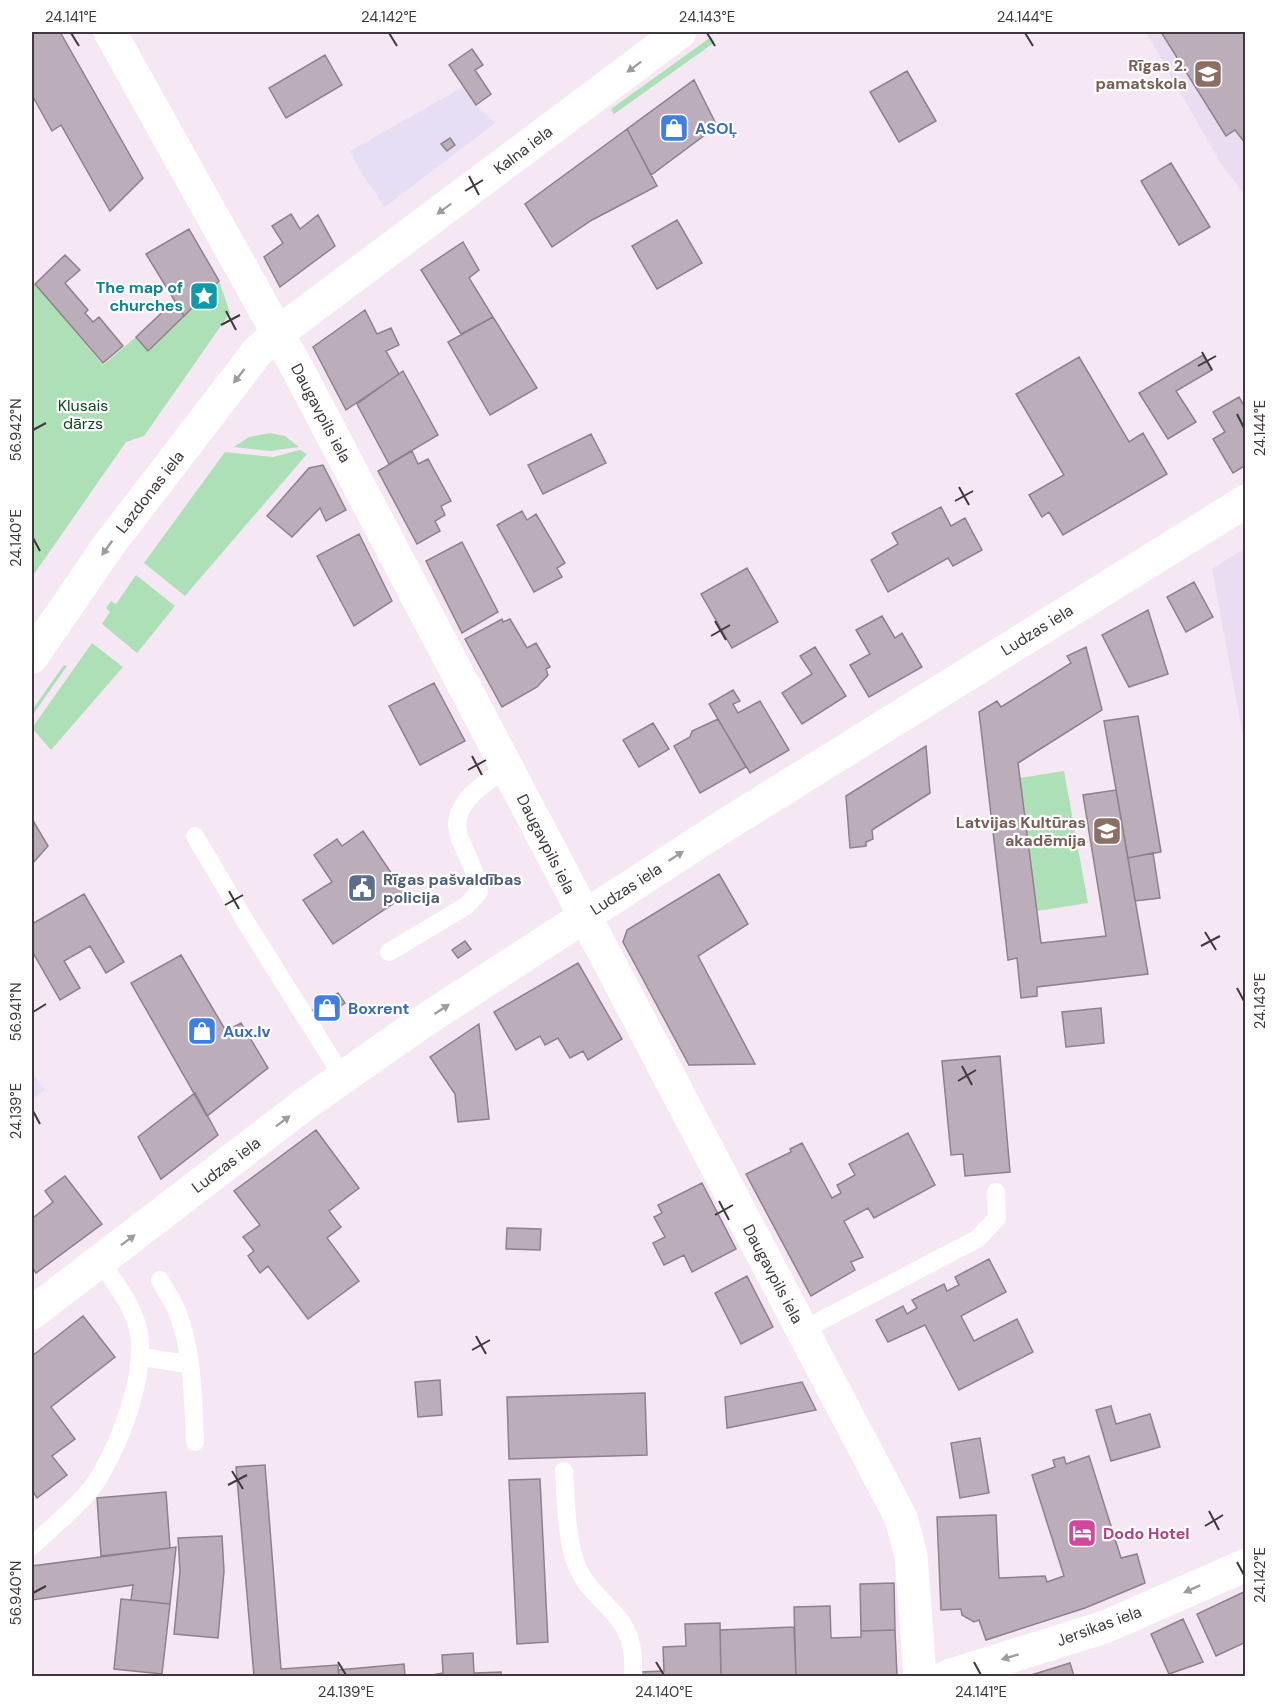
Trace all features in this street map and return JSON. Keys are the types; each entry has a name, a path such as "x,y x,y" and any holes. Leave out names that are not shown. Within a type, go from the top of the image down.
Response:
{"street":[{"name":"Daugavpils iela","path":"110,32 278,333 901,1518 911,1556 920,1677"},
{"name":"Kalna iela","path":"278,333 681,32"},
{"name":"Lazdonas iela","path":"32,657 108,546 257,352 278,333"},
{"name":"Ludzas iela","path":"32,1313 343,1077 422,1022 719,829 1245,501"},
{"name":"Jersikas iela","path":"948,1677 1105,1627 1245,1565"}],"lane":[{"path":"389,952 466,906 479,892 477,876 459,837 456,822 460,807 506,768"},
{"path":"195,836 253,934 343,1077"},
{"path":"803,1330 977,1239 997,1218 996,1192"},
{"path":"32,1546 90,1490 112,1456 132,1397 141,1358 137,1325 125,1297 101,1261"},
{"path":"160,1280 176,1309 188,1364 195,1442"},
{"path":"141,1358 188,1364"},
{"path":"564,1471 574,1558 584,1580 628,1630 633,1645 633,1677"}],"shaded area":[{"name":"Rīgas 2. pamatskola","path":"1146,32 1245,32 1245,196 1220,162"},
{"path":"463,87 476,105 495,123 385,207 359,169 350,151"},
{"path":"1245,548 1245,747 1212,569"},
{"path":"32,1073 45,1090 32,1099"}],"green space":[{"path":"711,37 715,42 614,114 611,109"},
{"name":"Klusais dārzs","path":"32,281 103,365 136,337 148,351 219,281 230,313 144,436 126,442 32,577"},
{"path":"270,433 285,436 299,447 270,451 234,447 249,437"},
{"path":"300,450 307,454 185,596 144,563 225,452 273,457"},
{"path":"136,575 175,606 137,653 102,624 110,612 106,608 111,601 116,604"},
{"path":"92,643 123,667 51,750 32,728"},
{"path":"64,665 67,666 32,716 32,710"},
{"path":"1064,771 1088,903 1037,911 1020,778"}],"building":[{"path":"34,32 60,32 143,178 110,211 61,125 52,131 32,95 32,35"},
{"name":"Rīgas 2. pamatskola","path":"1161,32 1246,32 1246,144 1235,130 1226,136"},
{"path":"472,49 483,65 475,70 491,94 476,105 449,65"},
{"path":"325,55 342,85 286,118 269,88"},
{"path":"907,71 936,121 899,142 870,92"},
{"path":"694,80 717,126 651,175 627,129"},
{"path":"627,129 657,186 592,220 552,247 525,204"},
{"path":"450,138 455,145 447,151 441,144"},
{"path":"1171,163 1210,227 1179,245 1141,181"},
{"path":"291,214 300,229 318,215 335,246 280,287 264,257 283,243 272,226"},
{"path":"677,220 702,263 657,289 632,246"},
{"path":"189,229 219,281 184,316 146,254"},
{"path":"463,242 479,270 469,278 493,317 461,334 421,270"},
{"path":"65,255 80,270 65,283 88,310 85,313 93,322 99,317 123,346 103,363 35,284"},
{"path":"169,306 177,310 179,308 184,316 148,351 136,337"},
{"path":"365,310 377,334 391,328 399,345 386,351 399,374 346,410 313,347"},
{"path":"493,317 537,388 490,415 448,342"},
{"path":"1203,355 1212,370 1176,391 1196,422 1168,439 1139,393"},
{"path":"1079,357 1129,442 1143,433 1167,474 1063,535 1049,512 1042,517 1029,495 1064,475 1016,394"},
{"path":"403,371 438,435 389,464 357,404"},
{"path":"1239,397 1246,409 1246,465 1233,473 1213,439 1225,432 1213,412"},
{"path":"591,434 606,463 543,494 528,465"},
{"path":"412,451 418,464 428,459 451,501 441,506 445,515 435,521 440,531 417,544 378,471"},
{"path":"323,465 346,510 326,521 320,508 292,537 267,516 309,468"},
{"path":"941,507 951,526 965,518 982,550 953,566 948,558 888,592 871,560 898,544 892,533"},
{"path":"522,511 527,520 536,514 565,563 557,568 562,577 534,592 497,525"},
{"path":"359,534 392,601 354,626 317,556"},
{"path":"462,542 498,612 462,633 426,561"},
{"path":"747,568 778,622 732,648 701,594"},
{"path":"1194,582 1213,617 1186,632 1167,597"},
{"path":"1148,610 1168,674 1129,687 1102,635"},
{"path":"882,616 895,638 902,633 922,667 869,697 850,665 870,654 856,630"},
{"path":"502,619 503,622 510,619 527,648 536,643 550,667 546,669 548,675 537,687 502,707 465,639"},
{"path":"815,647 846,696 802,724 782,693 812,674 800,656"},
{"name":"Latvijas Kultūras akadēmija","path":"1086,647 1102,710 1018,763 1041,943 1106,936 1083,795 1116,790 1148,974 1037,987 1037,996 1021,998 1017,958 1008,960 979,712 997,701 1001,707 1071,663 1067,656"},
{"path":"434,683 465,741 420,765 389,706"},
{"path":"733,690 740,701 733,704 738,713 760,701 789,750 750,773 709,704"},
{"path":"1138,716 1161,852 1128,858 1104,721"},
{"path":"718,719 746,767 700,793 674,746 690,737 692,731"},
{"path":"653,723 669,749 639,767 623,740"},
{"path":"926,746 930,793 872,830 873,839 866,842 866,846 850,848 846,796"},
{"path":"32,819 48,846 32,864"},
{"name":"Rīgas pašvaldības policija","path":"363,831 406,895 333,944 303,900 332,882 314,855 337,839 342,846"},
{"path":"1153,853 1160,898 1135,901 1128,858"},
{"path":"719,874 748,924 698,956 755,1064 689,1065 623,942 627,930"},
{"path":"84,894 124,962 106,973 90,946 64,961 80,988 60,1000 32,951 32,924"},
{"path":"465,941 471,949 458,958 452,950"},
{"path":"181,955 226,1031 241,1023 268,1068 207,1116 131,983"},
{"path":"578,963 622,1039 588,1060 583,1051 570,1058 558,1038 545,1045 540,1036 516,1050 494,1012"},
{"name":"Boxrent","path":"338,993 345,1003 315,1023 308,1013"},
{"path":"1101,1008 1104,1043 1066,1047 1062,1012"},
{"path":"479,1024 489,1119 458,1122 455,1094 430,1057"},
{"path":"1000,1056 1010,1172 965,1176 963,1154 951,1155 942,1061"},
{"path":"195,1093 218,1135 161,1179 138,1137"},
{"path":"316,1130 359,1188 329,1211 341,1227 327,1238 359,1281 308,1319 268,1266 260,1273 248,1256 254,1251 243,1237 260,1225 234,1191"},
{"path":"908,1133 935,1185 874,1218 868,1208 844,1221 863,1257 851,1262 855,1270 811,1296 746,1174 791,1152 790,1149 802,1143 832,1198 841,1193 837,1185 855,1175 849,1164"},
{"path":"65,1176 102,1224 36,1273 32,1267 32,1214 34,1217 53,1202 45,1191"},
{"path":"702,1183 736,1249 692,1272 684,1255 664,1265 653,1243 665,1237 654,1217 662,1213 658,1205"},
{"path":"507,1228 541,1229 540,1250 506,1249"},
{"path":"989,1259 1006,1292 961,1316 974,1341 1017,1319 1033,1352 959,1390 925,1325 888,1342 876,1320 903,1306 907,1314 917,1308 912,1300 944,1284 947,1291 959,1285 955,1277"},
{"path":"747,1276 773,1327 741,1344 715,1293"},
{"path":"83,1316 115,1357 51,1407 75,1439 52,1456 67,1475 37,1498 32,1490 32,1356"},
{"path":"440,1380 442,1415 418,1417 415,1382"},
{"path":"802,1382 816,1410 727,1428 725,1397"},
{"path":"645,1393 647,1455 509,1459 507,1397"},
{"path":"1111,1406 1116,1424 1150,1414 1160,1447 1111,1461 1096,1410"},
{"path":"980,1438 989,1493 960,1498 951,1443"},
{"name":"Dodo Hotel","path":"1089,1456 1121,1558 1137,1554 1145,1583 1085,1608 986,1640 979,1620 974,1622 962,1615 961,1609 941,1610 937,1517 996,1515 999,1578 1045,1576 1047,1582 1064,1576 1032,1475 1055,1467 1053,1460 1064,1457 1066,1464"},
{"path":"265,1465 281,1669 338,1665 339,1676 254,1676 236,1467"},
{"path":"540,1479 548,1642 517,1644 509,1480"},
{"path":"166,1492 170,1548 101,1556 97,1498"},
{"path":"222,1536 224,1571 218,1638 174,1634 180,1571 178,1538"},
{"path":"176,1547 170,1604 131,1600 133,1585 32,1600 32,1566"},
{"path":"894,1583 895,1630 861,1631 860,1584"},
{"path":"1246,1591 1246,1642 1216,1656 1197,1614"},
{"path":"121,1599 170,1604 162,1674 114,1669"},
{"path":"830,1606 831,1638 861,1637 861,1631 895,1630 897,1676 796,1676 794,1607"},
{"path":"1183,1619 1203,1662 1169,1674 1151,1634"},
{"path":"720,1623 721,1676 640,1676 640,1672 664,1671 663,1647 686,1646 685,1624"},
{"path":"794,1627 796,1676 721,1676 720,1630"},
{"path":"473,1653 474,1673 501,1672 501,1676 426,1676 443,1673 442,1655"},
{"path":"1070,1663 1074,1676 1028,1676"},
{"path":"404,1664 405,1676 339,1676 338,1670"}],"place":[{"name":"Rīgas 2. pamatskola","path":"1208,74"},
{"name":"ASOĻ","path":"674,128"},
{"name":"The map of churches","path":"204,296"},
{"name":"Latvijas Kultūras akadēmija","path":"1107,831"},
{"name":"Rīgas pašvaldības policija","path":"362,888"},
{"name":"Boxrent","path":"327,1008"},
{"name":"Aux.lv","path":"202,1031"},
{"name":"Dodo Hotel","path":"1082,1533"}]}
